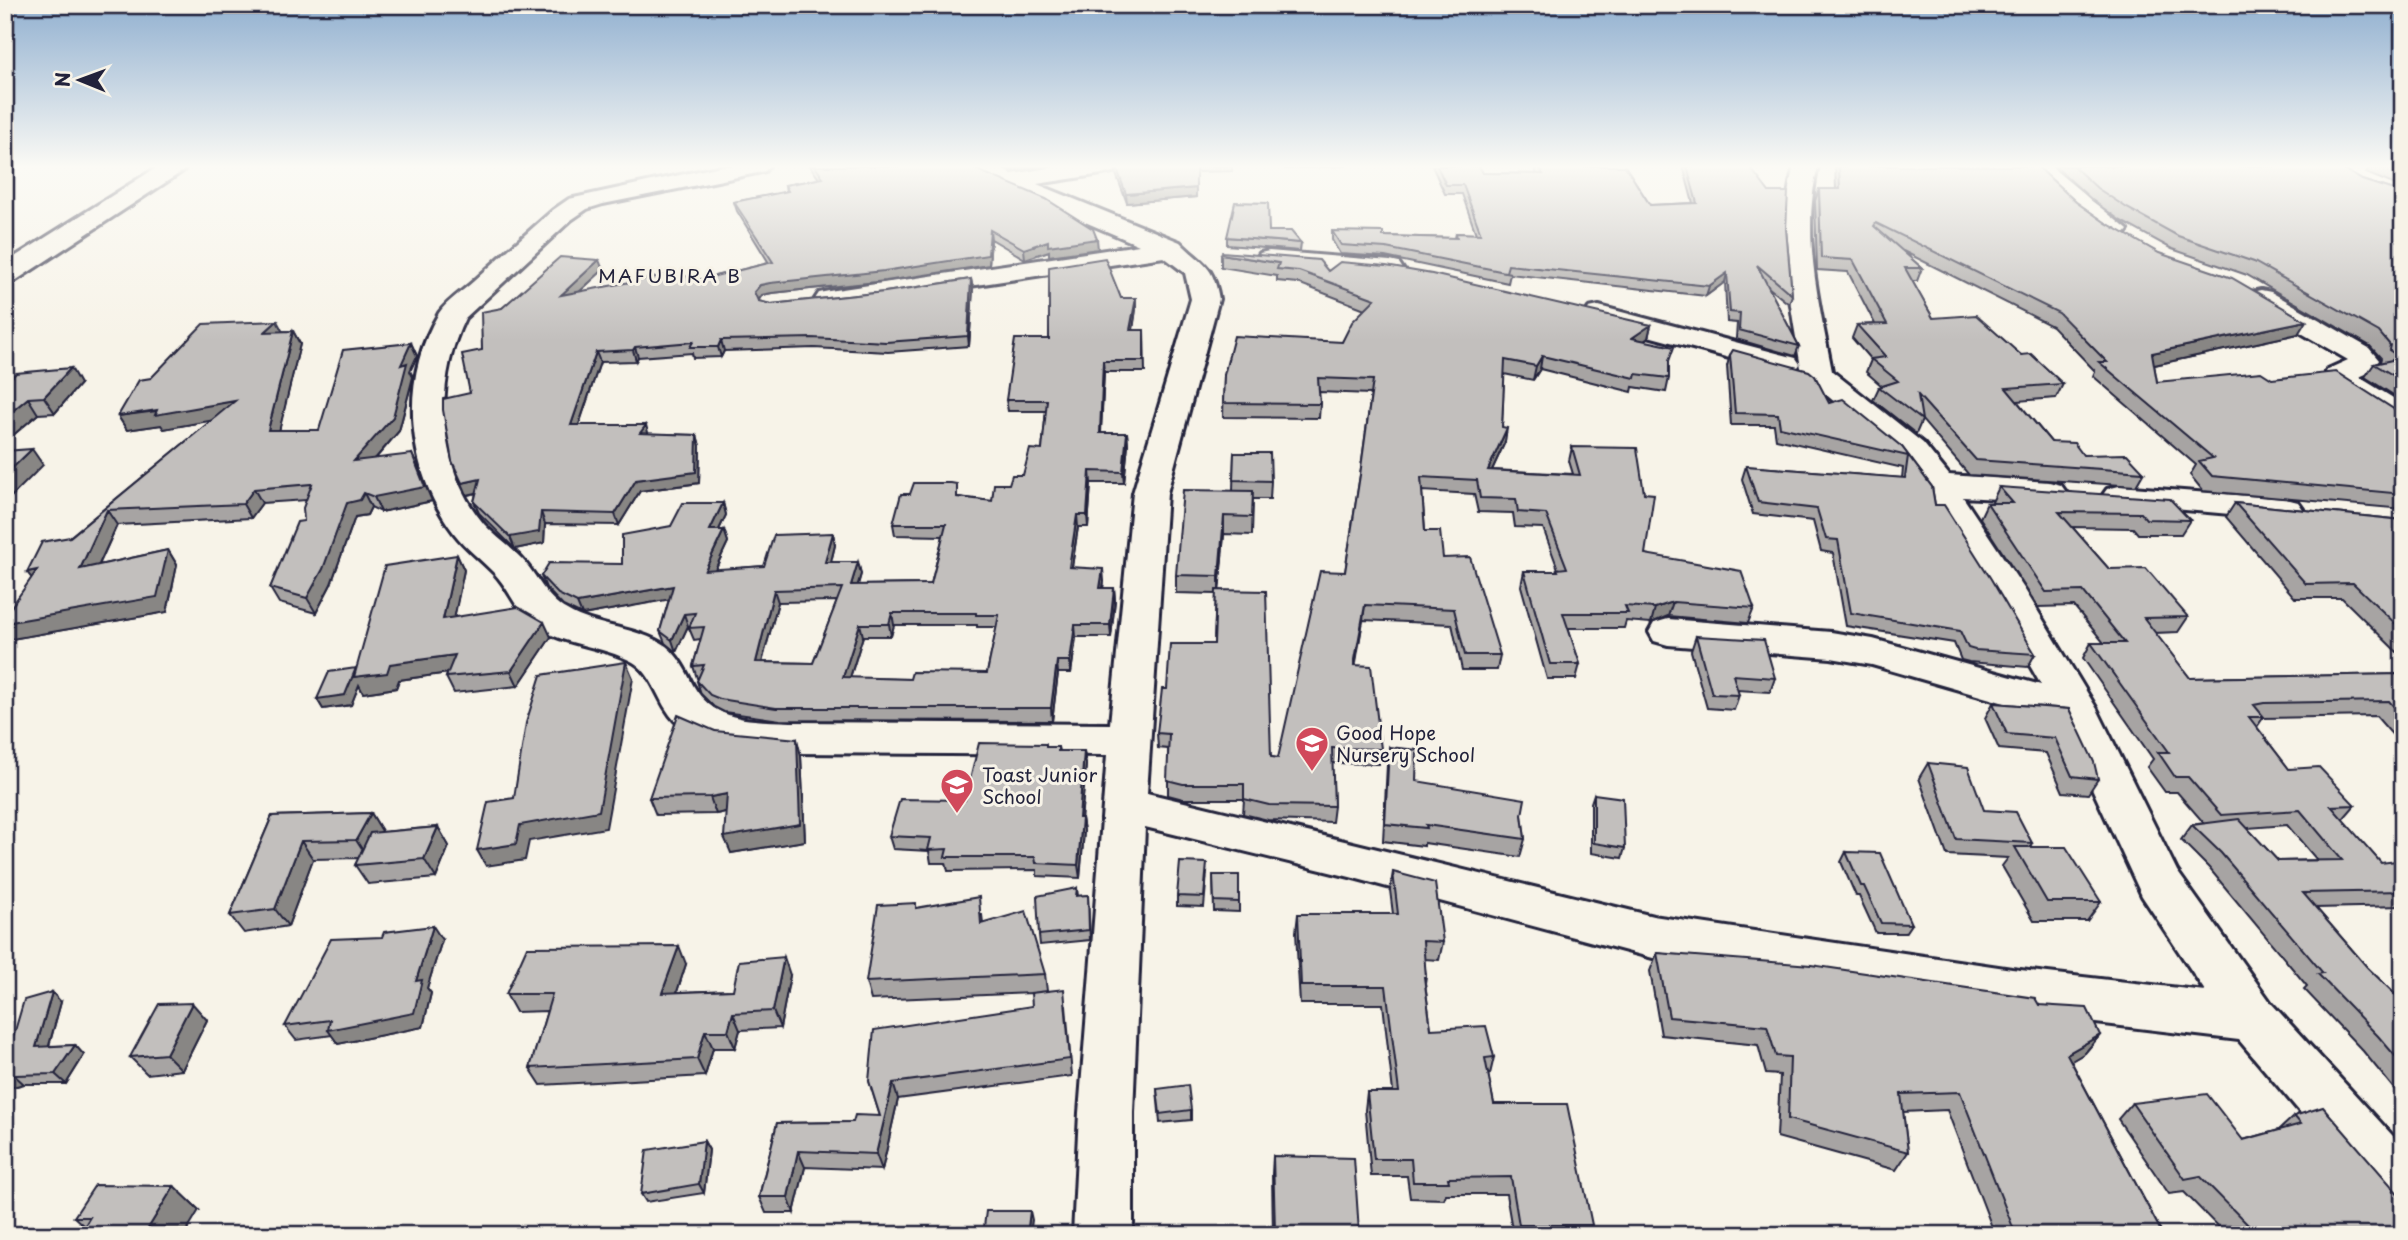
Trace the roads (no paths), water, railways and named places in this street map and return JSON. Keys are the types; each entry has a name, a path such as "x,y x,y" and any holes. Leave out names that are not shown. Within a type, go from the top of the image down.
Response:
{"street":[{"path":"5,275 85,224"},
{"path":"552,224 453,314 441,334 436,352 428,407 433,455 446,491 465,524 513,571 530,602 568,629 637,647 656,658 682,701 704,724 739,733 796,737 1129,740"},
{"path":"1102,1235 1106,1113 1124,805 1150,493 1205,299 1203,280 1194,264 1167,248 1110,224"},
{"path":"1795,224 1817,374"},
{"path":"2108,224 2141,245"},
{"path":"800,302 886,292 1167,248 1385,268 1420,274"},
{"path":"2236,283 2359,354 2364,360 2362,365 2339,375 2341,379 2403,418"},
{"path":"1575,309 1817,374 1911,450 1938,485 2006,590 2076,709 2159,883 2253,1019 2403,1190"},
{"path":"1938,485 2315,513"},
{"path":"1668,632 1831,645 1872,652 2076,709"},
{"path":"1124,805 1653,937 2012,991 2253,1019"}],"place":[{"name":"Good Hope Nursery School","path":"1312,773"},
{"name":"Toast Junior School","path":"957,815"}],"district":[{"name":"MAFUBIRA B","path":"670,275"}]}
